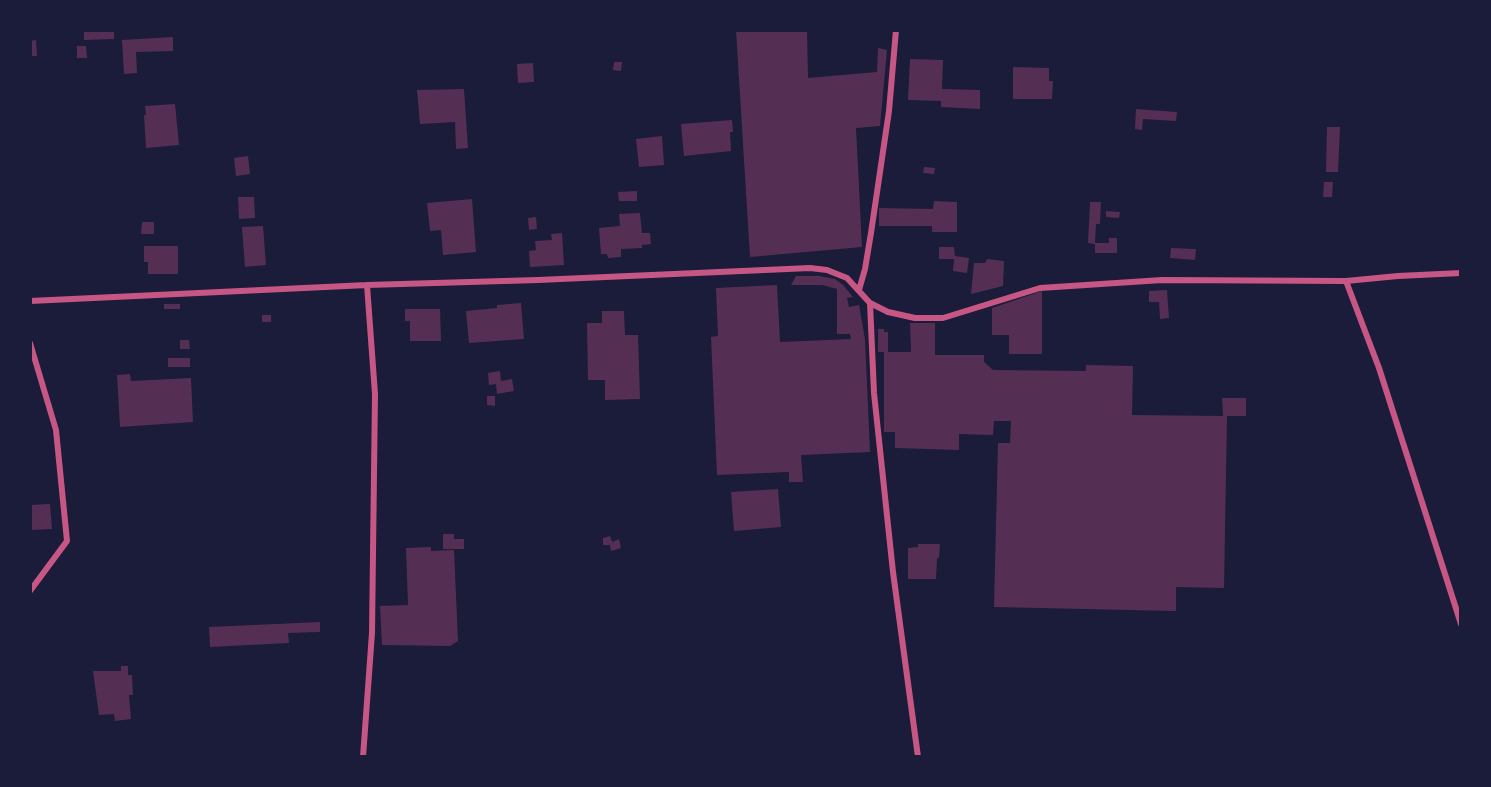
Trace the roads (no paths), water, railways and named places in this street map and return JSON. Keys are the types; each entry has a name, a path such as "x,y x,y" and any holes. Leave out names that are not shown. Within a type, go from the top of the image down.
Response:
{"street":[{"path":"859,290 865,269 887,122 896,30"},
{"path":"30,300 810,268 827,270 848,278 870,303 888,312 915,318 943,318 1040,288 1051,287 1162,280 1346,281 1461,273"},
{"path":"1346,281 1379,369 1461,624"},
{"path":"363,757 372,633 375,394 367,285"},
{"path":"870,303 874,393 918,757"},
{"path":"30,343 56,430 68,541 30,591"}]}
